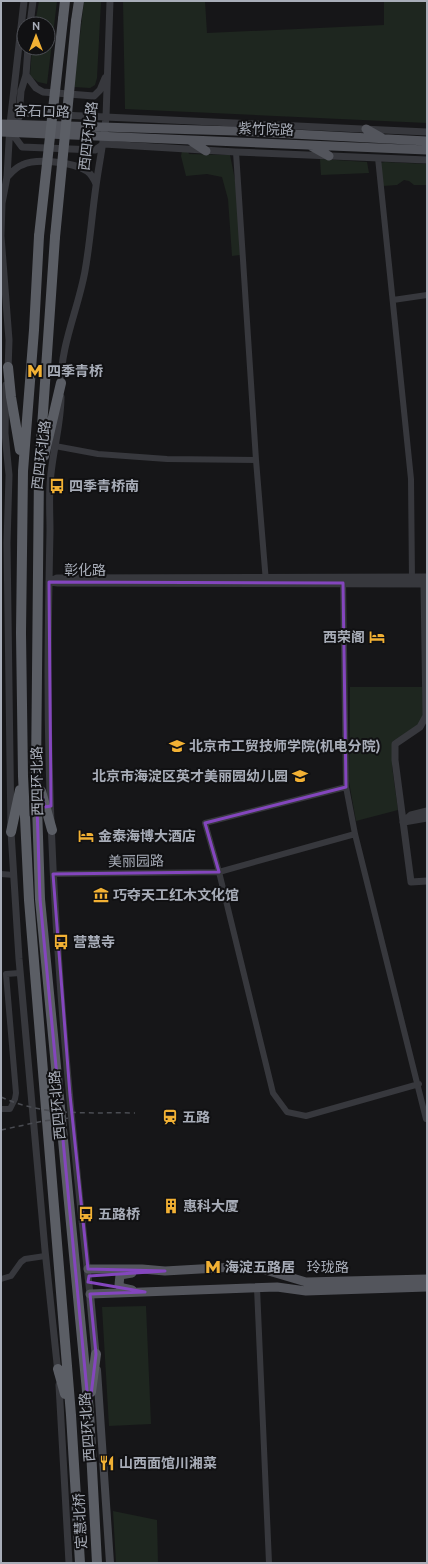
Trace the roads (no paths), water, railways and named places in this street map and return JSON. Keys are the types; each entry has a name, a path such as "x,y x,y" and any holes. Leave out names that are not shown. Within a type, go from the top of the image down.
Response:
{"highway":[{"name":"西四环北路","path":"65,1 39,236 34,330 23,471 21,633 23,776 29,906 72,1415 75,1478"},
{"name":"西四环北路","path":"79,1 55,237 39,471 36,775 40,899 89,1412 92,1477"},
{"path":"8,367 23,471"},
{"path":"39,471 48,442 61,383"},
{"path":"36,775 52,830"},
{"path":"11,832 23,776"},
{"path":"89,1412 96,1354"},
{"path":"58,1370 72,1415"},
{"name":"定慧北桥","path":"92,1477 97,1563"},
{"name":"定慧北桥","path":"75,1478 80,1563"}],"main road":[{"name":"杏石口路","path":"1,132 10,126 105,131"},
{"path":"366,129 383,139"},
{"name":"紫竹院路","path":"105,131 235,131 427,141"},
{"name":"紫竹院路","path":"105,131 190,140 427,150"},
{"path":"190,140 206,151"},
{"path":"308,145 329,156"},
{"name":"玲珑路","path":"88,1269 119,1268 165,1271 252,1266 306,1282 427,1279"},
{"path":"145,1292 123,1288 119,1285 120,1275 123,1273 165,1271"},
{"name":"玲珑路","path":"90,1294 277,1287 306,1291 427,1287"},
{"name":"西四环北路","path":"90,1294 96,1354 110,1563"}],"street":[{"name":"西四环北路","path":"24,1 10,126 7,177 2,202 1,236 6,320 9,340 5,433 9,475 4,582 11,832 20,973 58,1370 69,1563"},
{"path":"31,16 33,1"},
{"name":"西四环北路","path":"90,1294 69,1088 53,874 48,678 50,486 61,413 61,383 65,344 85,271 96,184 105,131 110,1"},
{"name":"西四环北路","path":"10,126 19,113 21,91 26,75 27,56"},
{"path":"18,64 21,91"},
{"path":"26,75 36,88 43,92 94,96 100,90 107,73"},
{"path":"10,126 22,147 95,150 105,131 19,113"},
{"name":"紫竹院路","path":"105,131 366,129 427,132"},
{"name":"紫竹院路","path":"105,131 206,151 427,160"},
{"path":"236,152 256,460 266,580"},
{"path":"378,158 411,479 412,581"},
{"path":"7,177 21,165 35,161 55,162 74,166 87,171 96,184"},
{"path":"393,300 427,295"},
{"path":"55,446 98,454 160,458 256,460"},
{"name":"彰化路","path":"49,582 266,580 426,582"},
{"path":"343,581 346,787 355,834 419,1084 426,1119"},
{"path":"426,582 426,716 420,727 395,744 395,760 411,882 427,881"},
{"path":"346,787 205,823 219,872 273,1093 287,1112 306,1116 419,1084"},
{"path":"403,822 411,815 427,812"},
{"path":"403,822 427,818"},
{"name":"美丽园路","path":"53,874 219,872 355,834"},
{"path":"1,874 14,875"},
{"path":"1,1109 10,1109 16,1093 6,974 20,973"},
{"path":"1,1279 10,1276 21,1262 26,1259 46,1256"},
{"path":"257,1288 269,1563"}],"railway":[{"path":"1,1097 34,1108 50,1111 135,1113"},
{"path":"1,1130 43,1121 70,1118"}],"place":[{"name":"四季青桥","path":"35,371"},
{"name":"四季青桥南","path":"57,486"},
{"name":"西荣阁","path":"377,637"},
{"name":"北京市工贸技师学院(机电分院)","path":"177,746"},
{"name":"北京市海淀区英才美丽园幼儿园","path":"300,776"},
{"name":"金泰海博大酒店","path":"86,836"},
{"name":"巧夺天工红木文化馆","path":"101,895"},
{"name":"营慧寺","path":"61,942"},
{"name":"五路","path":"170,1117"},
{"name":"惠科大厦","path":"171,1206"},
{"name":"五路桥","path":"86,1214"},
{"name":"海淀五路居","path":"213,1267"},
{"name":"山西面馆川湘菜","path":"107,1463"}]}
